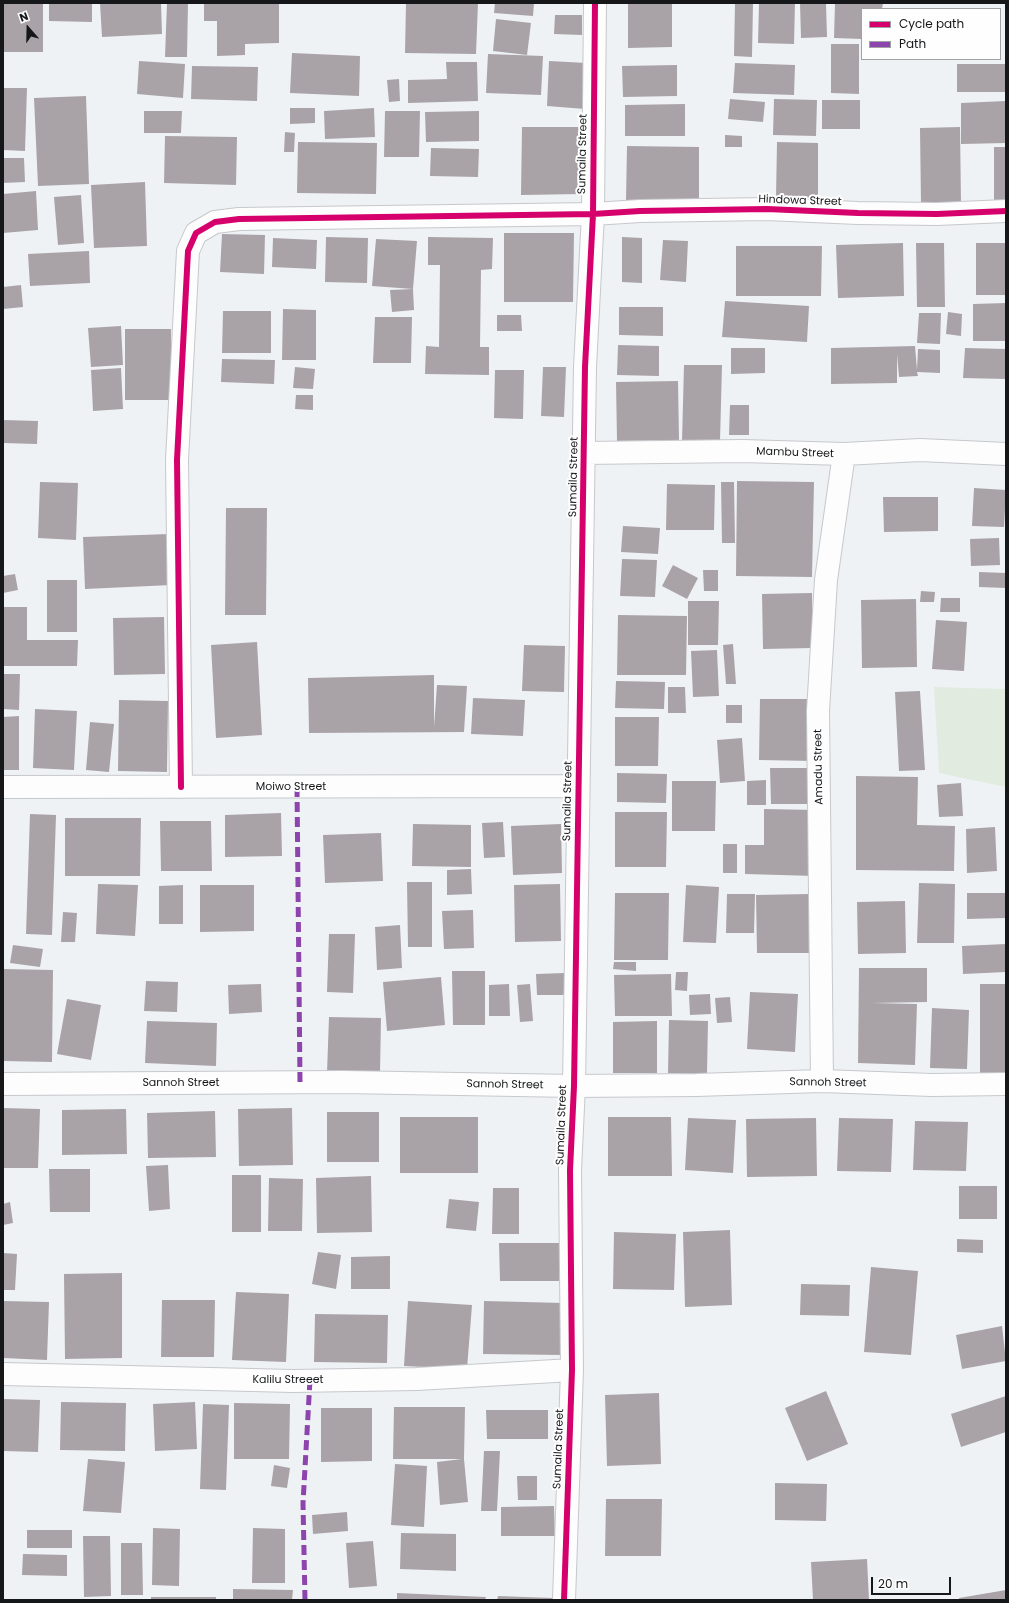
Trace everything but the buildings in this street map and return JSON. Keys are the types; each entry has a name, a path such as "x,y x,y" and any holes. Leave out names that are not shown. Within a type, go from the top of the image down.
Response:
{"street":[{"name":"Sumaila Street","path":"564,1600 572,1370 570,1170 574,1086 585,367 593,214 595,3"},
{"name":"Hindowa Street","path":"181,786 177,460 188,251 196,233 215,222 239,219 593,214 640,211 767,209 937,214 1006,211"},
{"name":"Mambu Street","path":"584,453 743,451 844,454 920,450 1006,454"},
{"name":"Amadu Street","path":"822,1081 818,711 826,580 844,454"},
{"name":"Moiwo Street","path":"3,787 578,786"},
{"name":"Sannoh Street","path":"3,1084 343,1082 574,1086 696,1085 822,1081 932,1085 1006,1084"},
{"name":"Kalilu Streeet","path":"3,1374 292,1381 417,1379 572,1370"}],"shaded area":[{"path":"934,687 1006,689 1006,787 939,773"}],"marked path":[{"path":"297,787 300,1082"},
{"path":"305,1600 303,1503 310,1380"}],"cycle path":[{"path":"564,1600 572,1370 570,1170 574,1086 585,367 593,214 595,3"},
{"path":"181,787 177,460 188,251 196,233 215,222 239,219 593,214 640,211 767,209 858,213 937,214 1006,211"}]}
